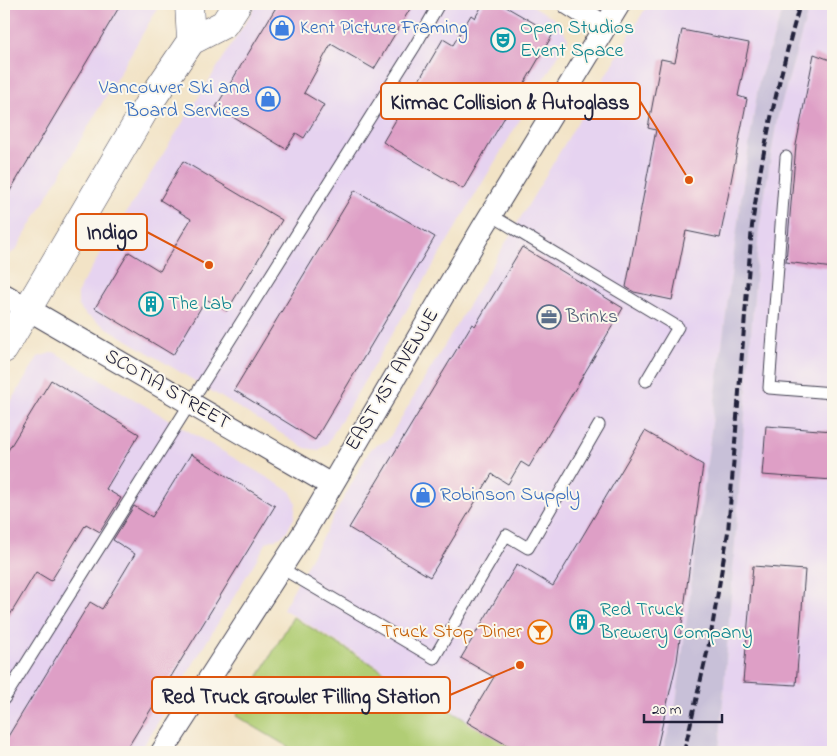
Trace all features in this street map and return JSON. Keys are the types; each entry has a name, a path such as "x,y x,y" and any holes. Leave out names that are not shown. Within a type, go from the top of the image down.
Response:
{"main road":[{"path":"189,4 191,41"},
{"path":"4,349 147,106 191,41 224,24 237,4"}],"street":[{"path":"568,4 605,27"},
{"name":"EAST 1ST AVENUE","path":"162,752 281,568 619,4"},
{"name":"SCOTIA STREET","path":"4,296 331,486"}],"lane":[{"path":"4,698 415,46 439,4"},
{"path":"786,158 769,388 833,393"},
{"path":"491,216 678,327 646,381"},
{"path":"281,568 434,658 506,534 528,548 599,425"}],"shaded area":[{"path":"4,4 160,4 16,250 4,258"},
{"path":"257,4 530,4 559,22 568,39 327,444 319,450 305,448 86,315 78,305 78,293 81,285"},
{"path":"648,4 785,4 759,81 741,198 675,711 662,752 519,752 283,609 371,448 388,440"},
{"path":"785,4 810,4 777,119 759,229 719,752 662,752 675,711 741,198 759,81"},
{"path":"810,4 833,4 833,752 719,752 759,229 777,119"},
{"path":"54,352 290,491 296,503 294,518 287,531 281,537 267,542 140,752 4,752 4,413 38,357"}],"green space":[{"path":"293,617 519,752 297,752 236,716"}],"building":[{"path":"4,4 121,4 4,201"},
{"path":"278,4 413,4 374,69 331,44 304,93 324,105 304,138 296,133 286,149 216,107"},
{"path":"483,4 501,4 553,34 463,189 383,142 443,39 453,45 471,15 475,18"},
{"path":"682,30 749,43 738,96 747,99 720,238 686,231 672,300 634,292 626,287 656,130 648,128 661,59 675,62"},
{"path":"814,54 833,61 833,268 786,262 796,145"},
{"path":"183,161 282,220 227,311 206,299 173,355 95,308 129,252 160,271 191,219 160,200"},
{"path":"355,190 435,237 315,440 234,390"},
{"path":"522,247 623,308 529,467 521,462 508,484 492,474 430,577 349,528 472,324 475,326"},
{"path":"51,380 139,434 106,489 121,498 100,532 86,524 51,581 36,572 4,625 4,457"},
{"path":"766,426 833,431 833,480 762,475"},
{"name":"Red Truck Brewery Company","path":"645,431 703,465 677,661 656,752 519,752 467,722 494,677 461,658 517,564 553,586"},
{"path":"191,454 275,506 125,752 4,752 4,743 90,602 102,609 135,554 113,540 134,506 152,517"},
{"path":"753,566 805,570 796,685 743,682"}],"railway":[{"path":"684,752 710,640 728,532 752,226 756,197 772,114 800,4"}],"place":[{"name":"Kent Picture Framing","path":"282,28"},
{"name":"Open Studios Event Space","path":"503,40"},
{"name":"Vancouver Ski and Board Services","path":"268,99"},
{"name":"Kirmac Collision & Autoglass","path":"689,180"},
{"name":"Indigo","path":"209,265"},
{"name":"The Lab","path":"151,304"},
{"name":"Brinks","path":"549,317"},
{"name":"Robinson Supply","path":"423,495"},
{"name":"Red Truck Brewery Company","path":"582,622"},
{"name":"Truck Stop Diner","path":"540,632"},
{"name":"Red Truck Growler Filling Station","path":"520,665"}]}
